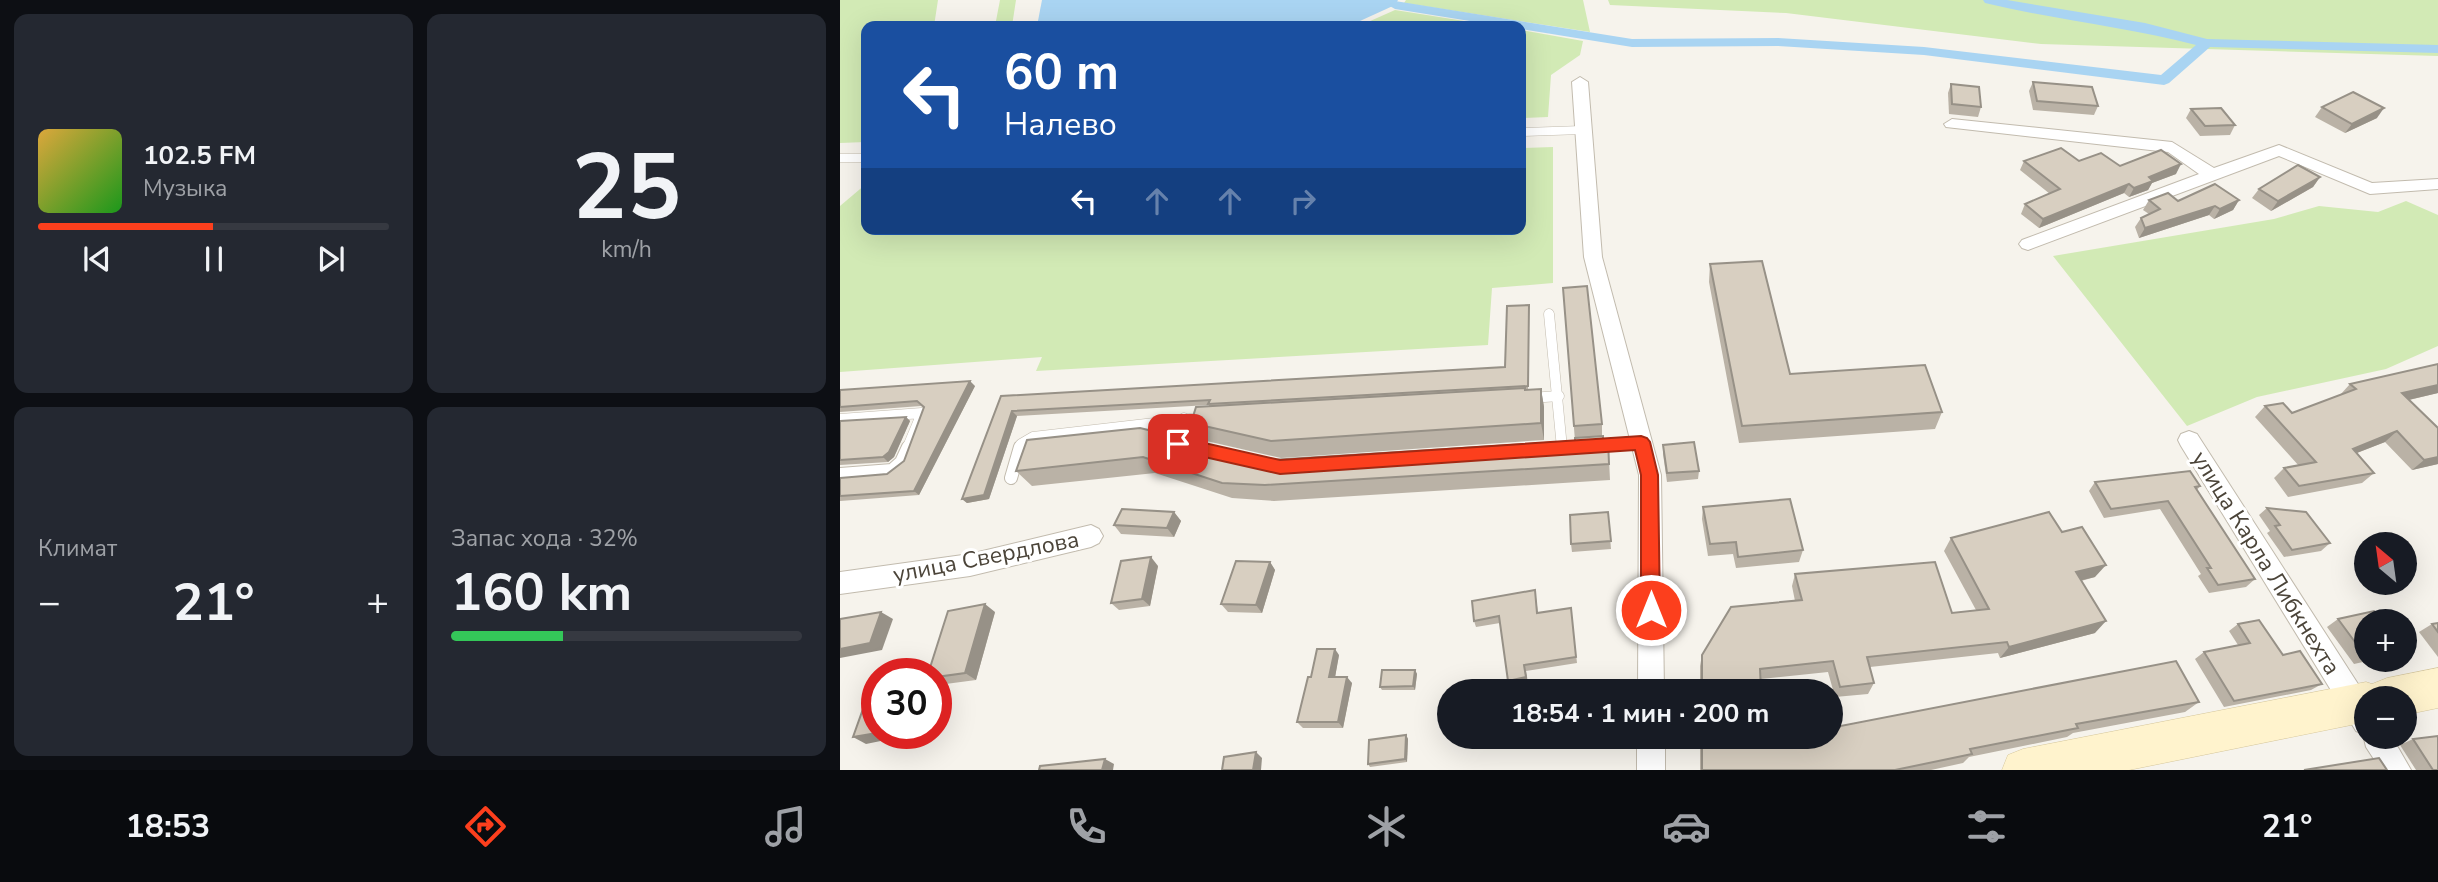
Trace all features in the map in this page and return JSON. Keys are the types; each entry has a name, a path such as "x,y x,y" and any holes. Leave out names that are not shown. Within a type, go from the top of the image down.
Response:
{"main road":[{"path":"2417,696 2438,688"},
{"path":"2023,770 2354,716"}],"street":[{"path":"1580,82 1581,130 1592,257 1650,475 1651,679"},
{"path":"1952,124 2172,147 2212,175"},
{"path":"2028,244 2279,150 2370,189 2438,184"},
{"name":"улица Карла Либкнехта","path":"2189,440 2354,689"},
{"name":"улица Свердлова","path":"840,583 970,565 1091,536"},
{"path":"1651,749 1651,770"},
{"name":"улица Карла Либкнехта","path":"2387,749 2397,770"}],"lane":[{"path":"1526,132 1581,130"},
{"path":"840,158 861,158"},
{"path":"1549,314 1562,448"},
{"path":"1517,399 1559,396"},
{"path":"840,419 922,413 901,462 892,470 840,474"},
{"path":"1011,478 1021,444 1033,436 1184,418 1225,416"},
{"path":"1184,418 1178,444 1190,447"},
{"path":"1588,446 1641,442"},
{"path":"1548,449 1575,447"}],"green space":[{"path":"840,0 938,0 935,21 861,21 861,142 840,143"},
{"path":"1000,0 1016,0 1013,21 996,21"},
{"path":"1406,0 1583,0 1590,32 1526,21 1404,3"},
{"path":"1608,0 2438,0 2438,56 2041,44 1786,13 1610,5"},
{"path":"1395,10 1464,21 1370,21"},
{"path":"1526,31 1583,41 1580,55 1551,75 1548,117 1526,118"},
{"path":"1553,147 1553,283 1492,288 1488,345 1036,371 1042,357 840,372 840,206 861,188 861,235 1526,235 1526,148"},
{"path":"2406,201 2438,215 2438,346 2386,369 2257,397 2187,426 2053,256 2274,219 2319,206 2378,212"}],"water":[{"path":"1042,0 1398,0 1395,5 1360,21 1038,21"}],"building":[{"path":"2033,82 2092,87 2098,106 2037,101"},
{"path":"1951,84 1979,87 1981,107 1952,104"},
{"path":"2353,92 2384,108 2352,124 2322,107"},
{"path":"2221,108 2235,125 2205,126 2191,109"},
{"path":"2061,148 2079,161 2101,153 2120,166 2161,150 2181,164 2149,177 2153,181 2134,188 2129,184 2043,219 2025,204 2060,189 2024,161"},
{"path":"2298,165 2320,177 2278,201 2259,189"},
{"path":"2215,184 2239,200 2220,209 2215,206 2145,228 2141,218 2160,209 2149,200 2168,193 2178,201"},
{"path":"1762,261 1790,374 1925,365 1942,412 1742,426 1710,264"},
{"path":"1587,286 1602,424 1574,426 1563,288"},
{"path":"1529,305 1528,386 1208,404 1210,400 1012,411 984,495 962,499 1001,396 1505,367 1507,306"},
{"path":"2438,364 2438,385 2402,393 2438,428 2438,457 2424,460 2397,431 2353,449 2374,473 2299,486 2284,468 2316,462 2265,406 2283,403 2292,413 2356,389 2350,384"},
{"path":"970,381 914,491 840,496 840,478 887,474 904,461 924,407 917,401 840,407 840,390"},
{"path":"1541,389 1541,423 1271,441 1191,423 1196,407"},
{"path":"906,417 889,452 883,457 840,460 840,421"},
{"path":"1140,428 1271,460 1575,441 1575,438 1603,436 1603,439 1608,439 1609,464 1265,485 1222,483 1143,457 1016,471 1027,440"},
{"path":"1694,442 1699,471 1667,473 1663,445"},
{"path":"2190,471 2200,486 2195,487 2255,579 2218,585 2207,568 2211,568 2168,501 2111,509 2095,482"},
{"path":"1790,499 1803,550 1738,557 1736,542 1710,544 1703,507"},
{"path":"2267,508 2306,512 2330,543 2292,550 2275,526 2280,525"},
{"path":"1122,509 1174,512 1167,528 1114,525"},
{"path":"1608,512 1611,541 1571,544 1570,515"},
{"path":"2049,512 2062,532 2082,527 2106,565 2076,572 2106,621 2009,647 2007,642 1867,657 1874,683 1843,687 1843,679 1838,679 1833,661 1760,669 1760,679 1702,679 1702,655 1731,607 1802,600 1795,574 1935,562 1952,613 1989,609 1951,538"},
{"path":"1151,557 1142,599 1111,603 1121,561"},
{"path":"1236,561 1270,562 1256,605 1221,604"},
{"path":"1535,590 1537,613 1571,608 1576,657 1524,665 1526,677 1508,679 1499,616 1474,621 1472,601"},
{"path":"985,604 965,673 952,675 952,658 933,658 948,611"},
{"path":"881,612 870,643 840,649 840,619"},
{"path":"2354,615 2354,641 2338,619"},
{"path":"2259,620 2283,655 2300,651 2322,684 2234,701 2204,652 2250,643 2238,624"},
{"path":"1317,649 1335,649 1329,677 1347,677 1338,722 1297,722"},
{"path":"2176,661 2199,702 2076,724 2078,728 1970,749 1972,754 1895,770 1702,770 1702,749 1843,749 1843,725"},
{"path":"1382,670 1415,670 1413,686 1380,687"},
{"path":"861,715 861,736 853,737"},
{"path":"1406,735 1405,759 1368,764 1369,740"},
{"path":"2438,736 2438,770 2433,770 2417,745 2417,739"},
{"path":"1256,752 1253,770 1222,770 1224,757"},
{"path":"2379,758 2387,770 2304,770"},
{"path":"1105,759 1102,770 1039,770 1040,766"}],"waterway":[{"path":"1990,0 2036,11 2145,27 2207,43"},
{"path":"1395,5 1495,21"},
{"path":"1526,26 1632,43 1778,42 1924,51 2164,80 2207,43"},
{"path":"2207,43 2438,49"}],"route":[{"path":"1178,444 1280,467 1641,442 1650,475 1651,610"}]}
